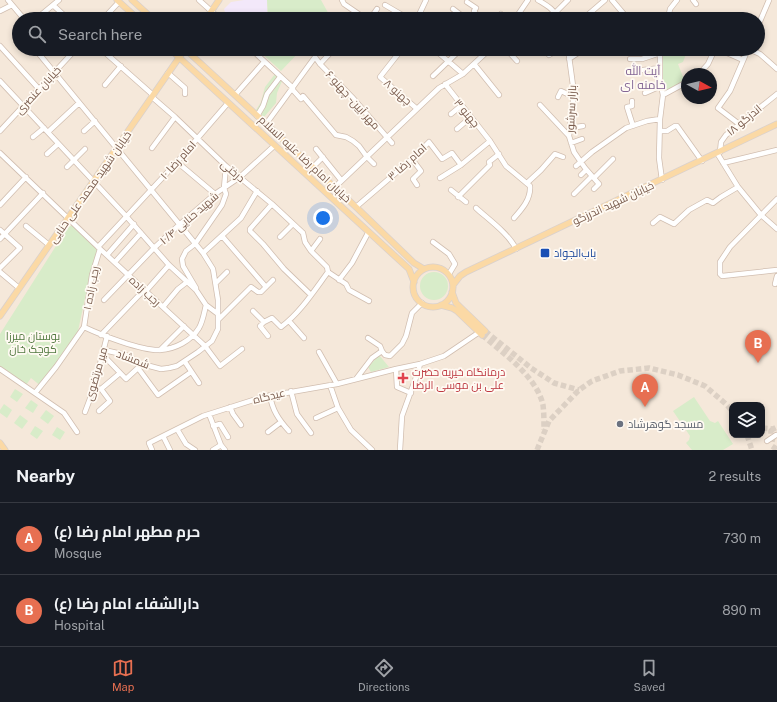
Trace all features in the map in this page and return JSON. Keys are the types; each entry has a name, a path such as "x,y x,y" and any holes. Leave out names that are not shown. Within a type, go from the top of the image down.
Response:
{"main road":[{"path":"132,0 145,12"},
{"path":"211,11 219,0"},
{"path":"118,1 130,12"},
{"name":"خیابان امام رضا علیه السلام","path":"193,56 356,206 414,263 424,269"},
{"name":"خیابان شهید محمد علی حنایی","path":"0,316 179,58"},
{"name":"خیابان امام رضا علیه السلام","path":"179,58 409,269 414,282"},
{"name":"خیابان شهید اندرزگو","path":"453,285 460,276 777,124"},
{"path":"430,267 437,267 443,269 449,274 453,285 450,298 441,305 435,307 422,303 415,294 414,282 420,272 430,267"},
{"path":"452,292 456,303 482,333"},
{"path":"441,305 457,311 482,333"},
{"path":"0,443 5,450"}],"street":[{"path":"8,0 18,12"},
{"path":"44,12 59,0"},
{"path":"199,0 211,11"},
{"path":"343,2 348,0"},
{"path":"420,12 425,0"},
{"path":"520,12 528,0"},
{"path":"540,0 554,12"},
{"path":"556,12 568,0"},
{"path":"592,12 605,0"},
{"path":"612,0 622,12"},
{"path":"764,12 769,0"},
{"path":"109,12 118,1"},
{"path":"670,12 676,1"},
{"path":"343,2 356,12"},
{"path":"467,2 476,8 475,12"},
{"path":"0,11 12,5"},
{"path":"53,5 60,12"},
{"path":"385,5 397,12"},
{"path":"453,9 457,12"},
{"path":"0,46 39,89"},
{"path":"41,56 203,253 212,266 216,283 219,317"},
{"name":"خیابان عنصری","path":"0,131 69,56"},
{"name":"درختی","path":"109,56 226,166 257,191 293,224 304,235 305,241 311,251 327,267 328,272 346,284 349,290 369,301"},
{"path":"258,56 301,99 303,96 336,135 346,137 359,146 374,164"},
{"path":"320,64 327,56"},
{"name":"چهنو ۸","path":"396,56 380,76 416,108"},
{"path":"443,56 463,74"},
{"path":"433,76 453,56"},
{"path":"335,187 416,108 439,88 463,74 483,56"},
{"path":"512,56 517,61"},
{"name":"بازار سرشور","path":"569,56 574,97 569,136 574,152 586,170 599,184 594,189"},
{"path":"569,59 574,56"},
{"path":"630,59 642,59 649,56"},
{"path":"660,56 661,86 663,95 660,119 659,158 662,180"},
{"path":"704,68 712,56"},
{"path":"733,56 743,60"},
{"path":"739,124 718,108 730,91 745,56"},
{"path":"762,56 777,69"},
{"name":"مهر آیین - چهنو ۶","path":"292,89 315,57 392,143"},
{"path":"235,95 264,62"},
{"path":"474,64 499,95"},
{"path":"105,85 121,66"},
{"path":"635,71 660,68"},
{"path":"168,73 185,88 185,94"},
{"path":"258,116 267,94 280,77"},
{"path":"0,80 134,224 169,265 196,290"},
{"name":"چهنو ۳","path":"445,84 490,141 506,166 527,183"},
{"path":"663,95 681,85"},
{"path":"645,93 661,86"},
{"path":"266,124 292,89"},
{"path":"558,97 561,91 574,97"},
{"name":"اندزگو ۱۸","path":"719,152 721,142 726,135 777,94"},
{"path":"632,101 632,106 627,108 633,126"},
{"path":"48,132 79,102"},
{"name":"امام رضا ۱۰","path":"99,248 228,103"},
{"path":"451,114 462,105"},
{"path":"540,105 569,136"},
{"path":"152,148 175,117"},
{"path":"457,129 471,117"},
{"path":"576,166 592,152 626,128 660,119"},
{"path":"84,131 95,121"},
{"path":"570,128 583,126"},
{"path":"660,131 667,131 676,126 702,161"},
{"path":"33,137 44,128"},
{"path":"571,143 582,139"},
{"path":"440,178 461,165 490,141"},
{"name":"امام رضا ۳","path":"356,206 429,142 442,159 452,153 461,165"},
{"path":"47,154 58,144"},
{"name":"شهید حنایی ۱۰/۴","path":"104,300 154,248 179,225 216,194 240,177 274,146"},
{"path":"66,167 85,149"},
{"path":"316,149 342,180"},
{"path":"723,163 777,150"},
{"path":"719,152 723,163 738,187 761,215 777,229"},
{"name":"رجب زاده","path":"0,153 99,248 194,335 205,346 220,366 242,349"},
{"path":"458,197 490,165 489,162 499,154"},
{"path":"514,218 526,204 531,192 530,186 527,183 555,154 564,157"},
{"path":"313,167 323,157"},
{"path":"412,158 421,171 413,179 417,185"},
{"path":"574,194 613,159"},
{"path":"177,162 216,194"},
{"path":"219,317 206,305 196,290 182,262 186,251 195,244 222,205 226,194 224,188 226,166"},
{"path":"581,175 586,170"},
{"path":"0,205 26,177"},
{"path":"653,223 660,217 674,224 692,207 707,200 713,202 738,187"},
{"path":"451,190 466,202"},
{"path":"203,253 240,218 257,191"},
{"path":"0,239 43,193"},
{"path":"777,199 725,253 720,262 720,274 724,276 777,270"},
{"path":"272,204 250,230 284,269 311,295"},
{"path":"476,208 501,231 516,249"},
{"path":"107,255 134,224"},
{"path":"280,237 293,224"},
{"path":"26,226 49,245"},
{"path":"0,230 20,248 0,268"},
{"path":"339,280 352,263 368,232"},
{"path":"115,262 141,233"},
{"path":"222,236 266,287"},
{"path":"311,251 320,239"},
{"path":"433,242 449,254 455,264 449,274"},
{"name":"رجب زاده ۱","path":"84,327 92,275 99,248"},
{"path":"101,335 169,265"},
{"path":"0,272 19,288"},
{"path":"216,283 227,272"},
{"path":"268,336 260,325 272,318 281,327 289,321 328,272"},
{"path":"775,284 777,276"},
{"path":"219,317 251,286 260,292 273,280"},
{"path":"163,307 187,282"},
{"path":"368,338 380,346 386,355 390,356 402,344 406,336 412,313 422,303"},
{"path":"35,393 56,367 84,327 101,335 136,346 160,350 172,348 194,335 203,318 206,305"},
{"path":"253,311 264,322"},
{"name":"شمشاد","path":"104,350 126,355 140,366 161,369 178,366 205,346 215,336 218,329 219,317"},
{"path":"289,321 304,338"},
{"path":"160,350 184,326"},
{"path":"395,450 400,449 402,416 420,364 444,356 482,333"},
{"name":"میر مرتضوی","path":"85,412 94,388 108,336"},
{"path":"355,379 372,358 382,351"},
{"path":"319,352 337,384"},
{"path":"103,355 126,379 140,366 158,395 191,372"},
{"path":"184,362 199,383"},
{"name":"عیدگاه","path":"152,450 149,443 209,414 230,407 270,395 337,384 420,364"},
{"path":"0,369 64,413 77,432"},
{"path":"396,369 397,387 411,393"},
{"path":"101,390 120,373"},
{"path":"330,385 338,408 351,430 372,450"},
{"path":"94,388 101,390 110,401 99,411"},
{"path":"291,391 297,414 311,433"},
{"path":"270,395 271,404 281,422 289,431"},
{"path":"230,407 241,425"},
{"path":"316,418 338,408"},
{"path":"209,414 213,426 225,450"},
{"path":"268,432 281,422"},
{"path":"213,426 220,424 228,438"},
{"path":"177,429 186,444 195,450"},
{"path":"767,441 776,435"},
{"path":"164,436 170,450"},
{"path":"213,450 221,444"}],"shaded area":[{"path":"0,0 777,0 777,450 0,450"},
{"path":"244,0 267,0 268,12 225,12 224,9 231,2"}],"green space":[{"path":"267,0 321,0 328,12 268,12"},
{"path":"265,56 295,56 281,71"},
{"path":"662,56 685,56 683,62 678,64 681,72 681,84 664,93 662,79"},
{"path":"275,74 282,81 277,93 276,103 264,117 256,110 261,102 265,87"},
{"name":"بوستان میرزا کوچک خان","path":"73,225 98,250 90,275 78,331 42,387 31,378 24,388 0,372 0,334 68,227"},
{"path":"434,272 444,276 448,286 444,296 434,300 424,296 420,286 424,276"},
{"path":"379,355 389,367 371,372 368,367"},
{"path":"15,389 23,394 17,402 10,397"},
{"path":"694,397 710,421 715,423 718,421 733,444 723,450 692,450 686,443 690,436 673,411"},
{"path":"31,400 38,405 33,413 25,408"},
{"path":"4,404 12,410 7,418 0,413 0,410"},
{"path":"46,410 54,416 48,424 40,418"},
{"path":"20,415 28,421 22,429 14,423"},
{"path":"35,426 43,431 37,439 30,434"},
{"path":"57,427 65,432 60,440 52,435"}],"tunnel":[{"path":"485,331 531,368 554,383 579,390"},
{"path":"482,335 518,366 534,385 540,395 543,405 544,430"},
{"path":"537,450 549,421 579,390 592,381 620,371 649,368 678,375 705,386 729,407"},
{"path":"765,428 773,429 777,427"},
{"path":"773,429 771,431 771,437 777,440"},
{"path":"748,438 752,450"},
{"path":"773,450 777,444"}],"place":[{"name":"باب‌الجواد","path":"545,253"},
{"name":"دارالشفاء امام رضا (ع)","path":"758,363"},
{"name":"درمانگاه خیریه حضرت علی بن موسی الرضا","path":"403,378"},
{"name":"حرم مطهر امام رضا (ع)","path":"645,407"},
{"name":"مسجد گوهرشاد","path":"620,424"}],"district":[{"name":"آیت الله خامنه ای","path":"643,78"}]}
